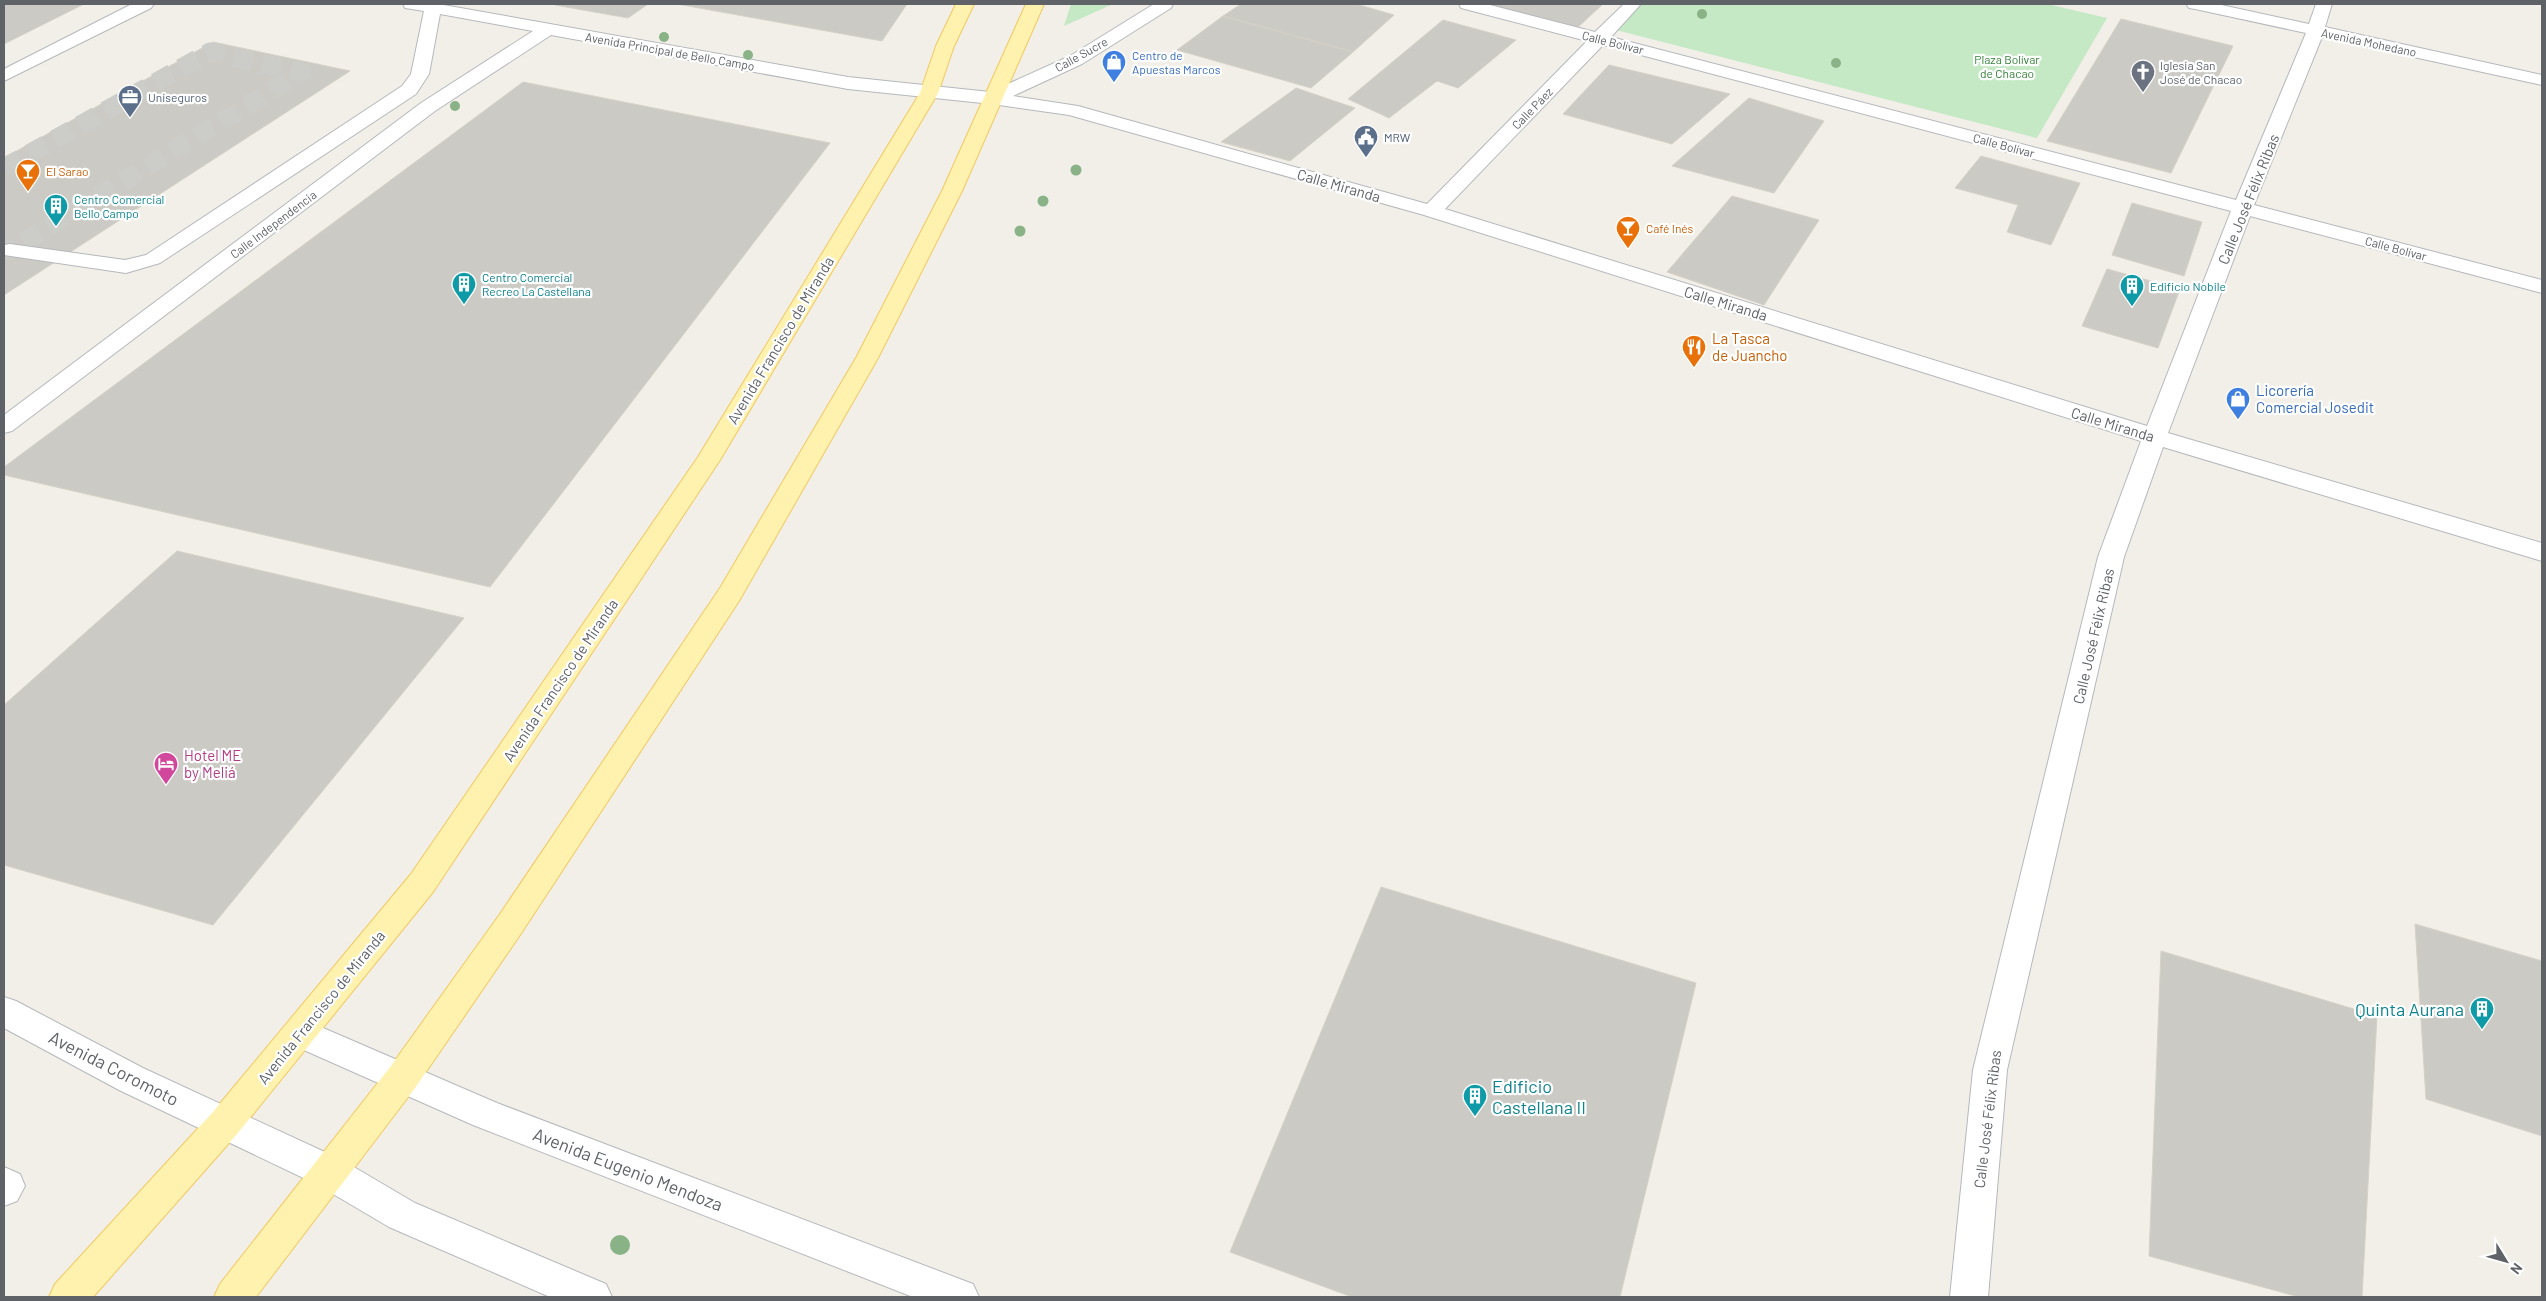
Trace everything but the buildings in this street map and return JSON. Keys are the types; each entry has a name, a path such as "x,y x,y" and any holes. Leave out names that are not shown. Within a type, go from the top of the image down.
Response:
{"main road":[{"name":"Avenida Francisco de Miranda","path":"68,1297 225,1123 422,883 708,460 929,93 945,46 965,4"},
{"path":"233,1297 402,1078 511,923 730,594 867,358 952,192 992,98 1036,4"}],"street":[{"path":"4,76 144,4"},
{"name":"Avenida Principal de Bello Campo","path":"411,4 848,83 929,93 992,98"},
{"name":"Calle Sucre","path":"992,98 1076,60 1166,4"},
{"name":"Calle Bolívar","path":"1466,4 2542,287"},
{"name":"Calle Páez","path":"1431,211 1633,4"},
{"name":"Avenida Mohedano","path":"2195,4 2542,80"},
{"name":"Calle José Félix Ribas","path":"1969,1297 1990,1070 2111,557 2123,519 2243,208 2316,30 2324,4"},
{"path":"10,250 126,267 153,259 409,90 420,74 433,8"},
{"name":"Calle Independencia","path":"4,426 428,107 548,29"},
{"name":"Calle Miranda","path":"992,98 1071,110 1431,211 2155,438 2542,552"},
{"name":"Avenida Coromoto","path":"4,1011 131,1079 225,1123"},
{"name":"Avenida Eugenio Mendoza","path":"300,1033 485,1114 960,1297"},
{"path":"225,1123 329,1172 402,1215 593,1297"}],"green space":[{"path":"1071,4 1113,4 1064,26"},
{"name":"Plaza Bolívar de Chacao","path":"1637,4 2047,4 2107,18 2037,138 1612,29"}],"tunnel":[{"path":"4,168 210,52 302,72 10,250 4,248"}],"place":[{"name":"Centro de Apuestas Marcos","path":"1114,83"},
{"name":"Iglesia San José de Chacao","path":"2143,93"},
{"name":"Uniseguros","path":"130,118"},
{"name":"MRW","path":"1366,158"},
{"name":"El Sarao","path":"28,192"},
{"name":"Centro Comercial Bello Campo","path":"56,227"},
{"name":"Café Inés","path":"1628,249"},
{"name":"Centro Comercial Recreo La Castellana","path":"464,305"},
{"name":"Edificio Nobile","path":"2132,307"},
{"name":"La Tasca de Juancho","path":"1694,368"},
{"name":"Licorería Comercial Josedit","path":"2238,420"},
{"name":"Hotel ME by Meliá","path":"166,785"},
{"name":"Quinta Aurana","path":"2482,1030"},
{"name":"Edificio Castellana II","path":"1475,1117"}]}
